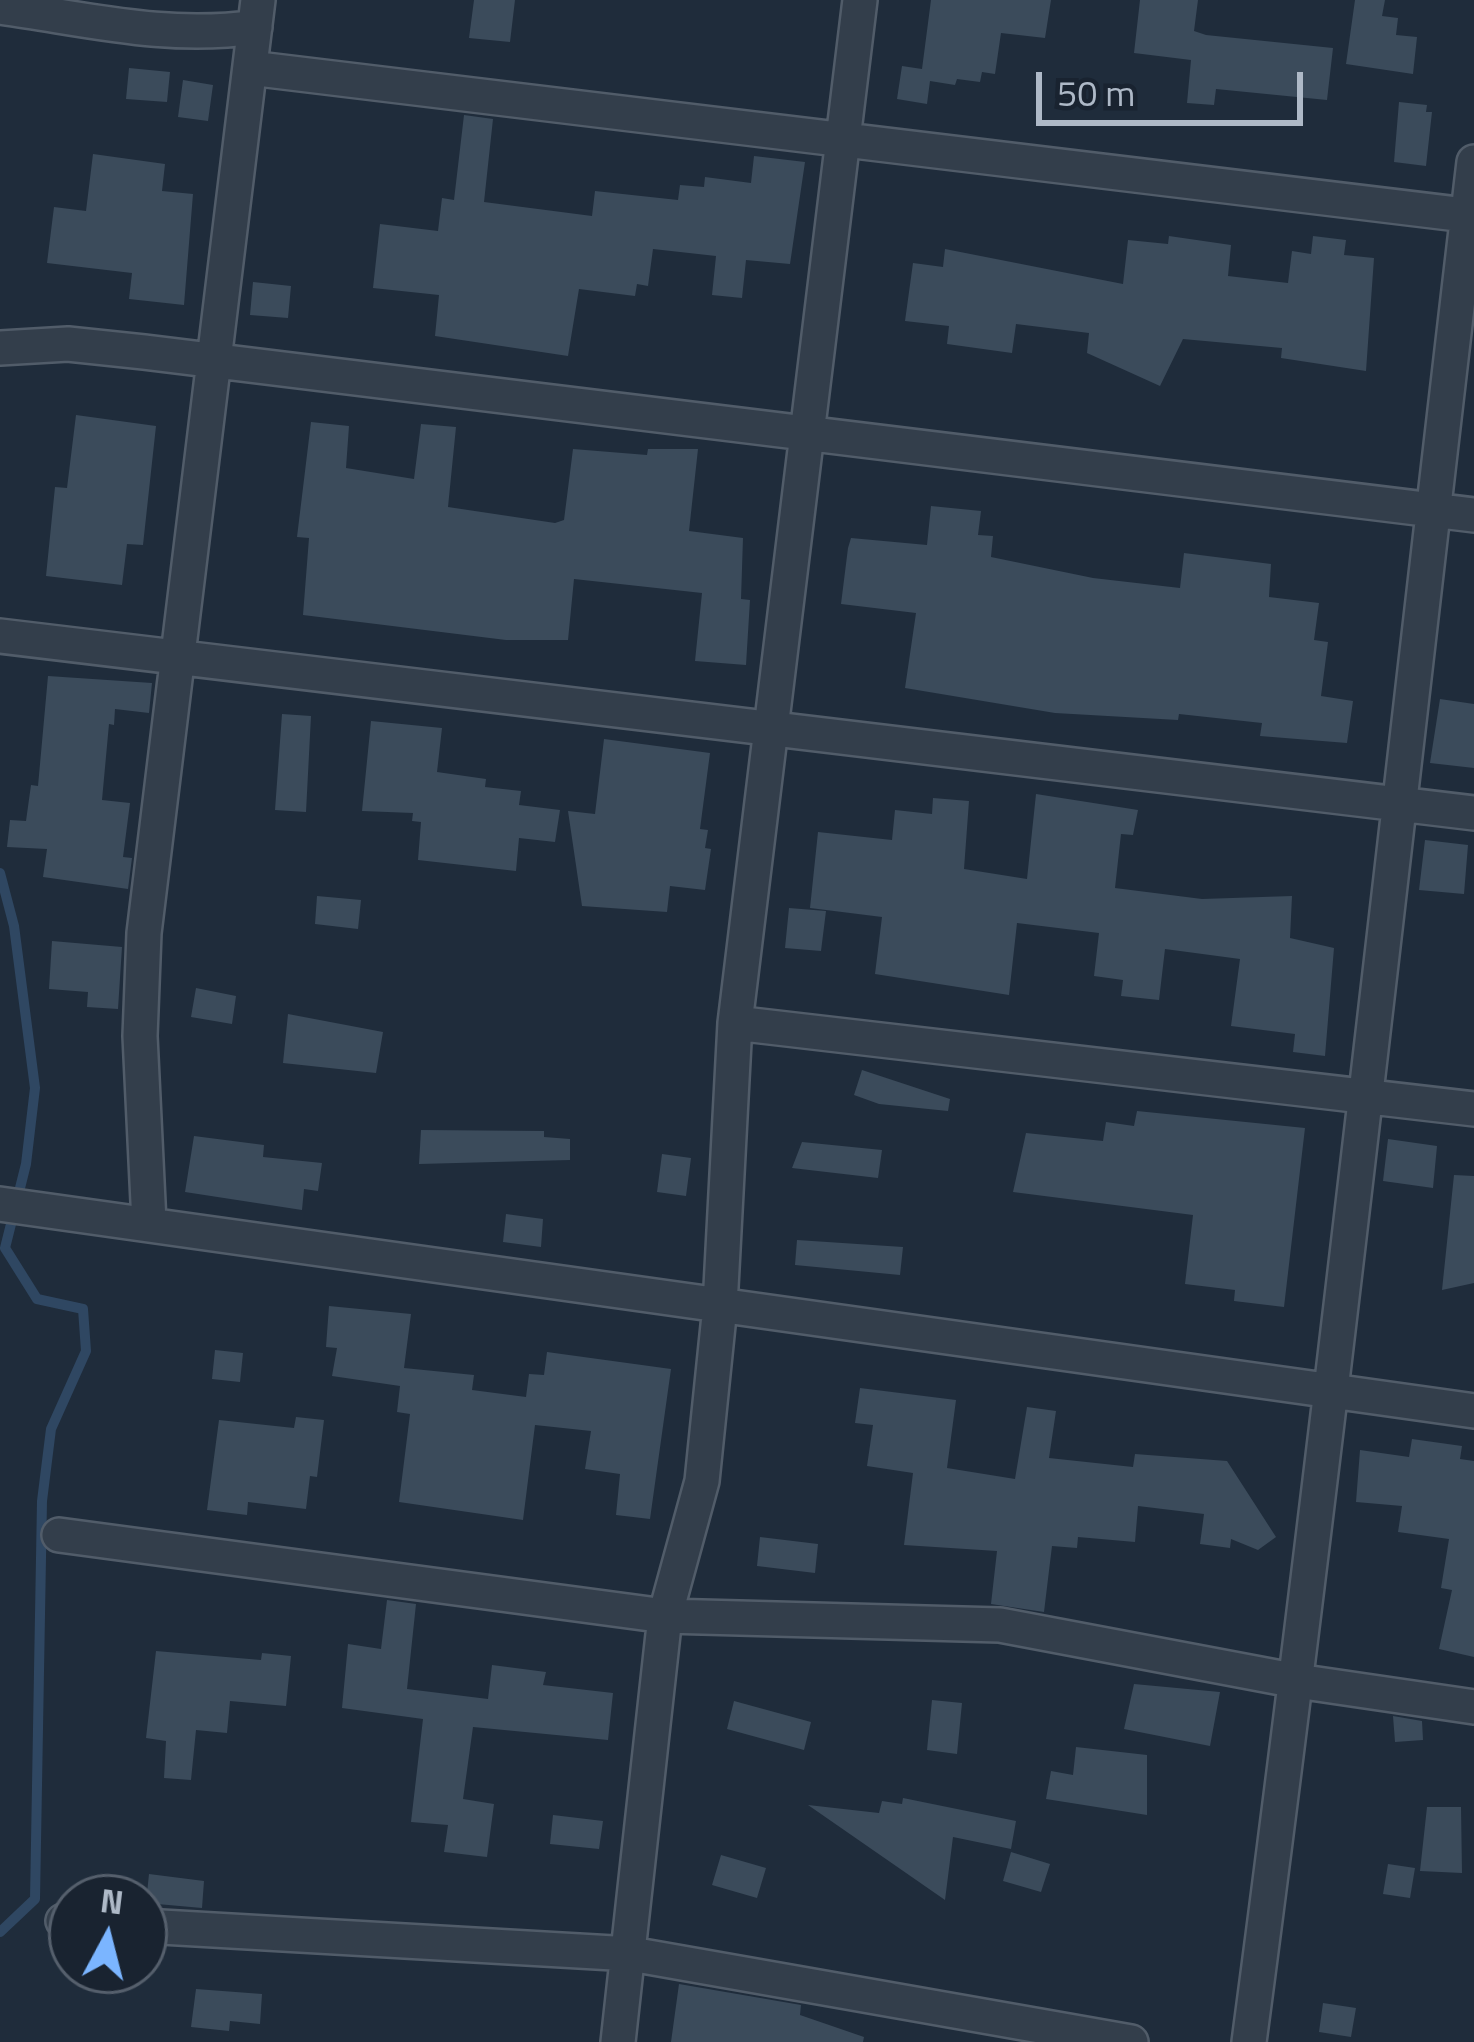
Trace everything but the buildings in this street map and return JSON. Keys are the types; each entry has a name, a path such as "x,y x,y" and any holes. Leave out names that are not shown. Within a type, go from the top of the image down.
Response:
{"street":[{"path":"618,2042 665,1616 702,1481 720,1306 735,1023 811,436 860,0"},
{"path":"0,8 128,30 210,34 257,13"},
{"path":"149,1223 140,1036 144,934 257,13"},
{"path":"250,68 1471,215"},
{"path":"1249,2042 1297,1681 1326,1394 1474,162"},
{"path":"0,348 68,344 1474,515"},
{"path":"0,636 1474,814"},
{"path":"735,1023 1474,1109"},
{"path":"0,1204 1474,1412"},
{"path":"59,1534 665,1616 1000,1625 1297,1681 1474,1708"},
{"path":"168,1927 631,1954 1131,2042"}],"waterway":[{"path":"0,873 14,926 35,1088 26,1164 5,1248 37,1299 83,1309 86,1351 51,1429 42,1501 35,1899 0,1932"}]}
